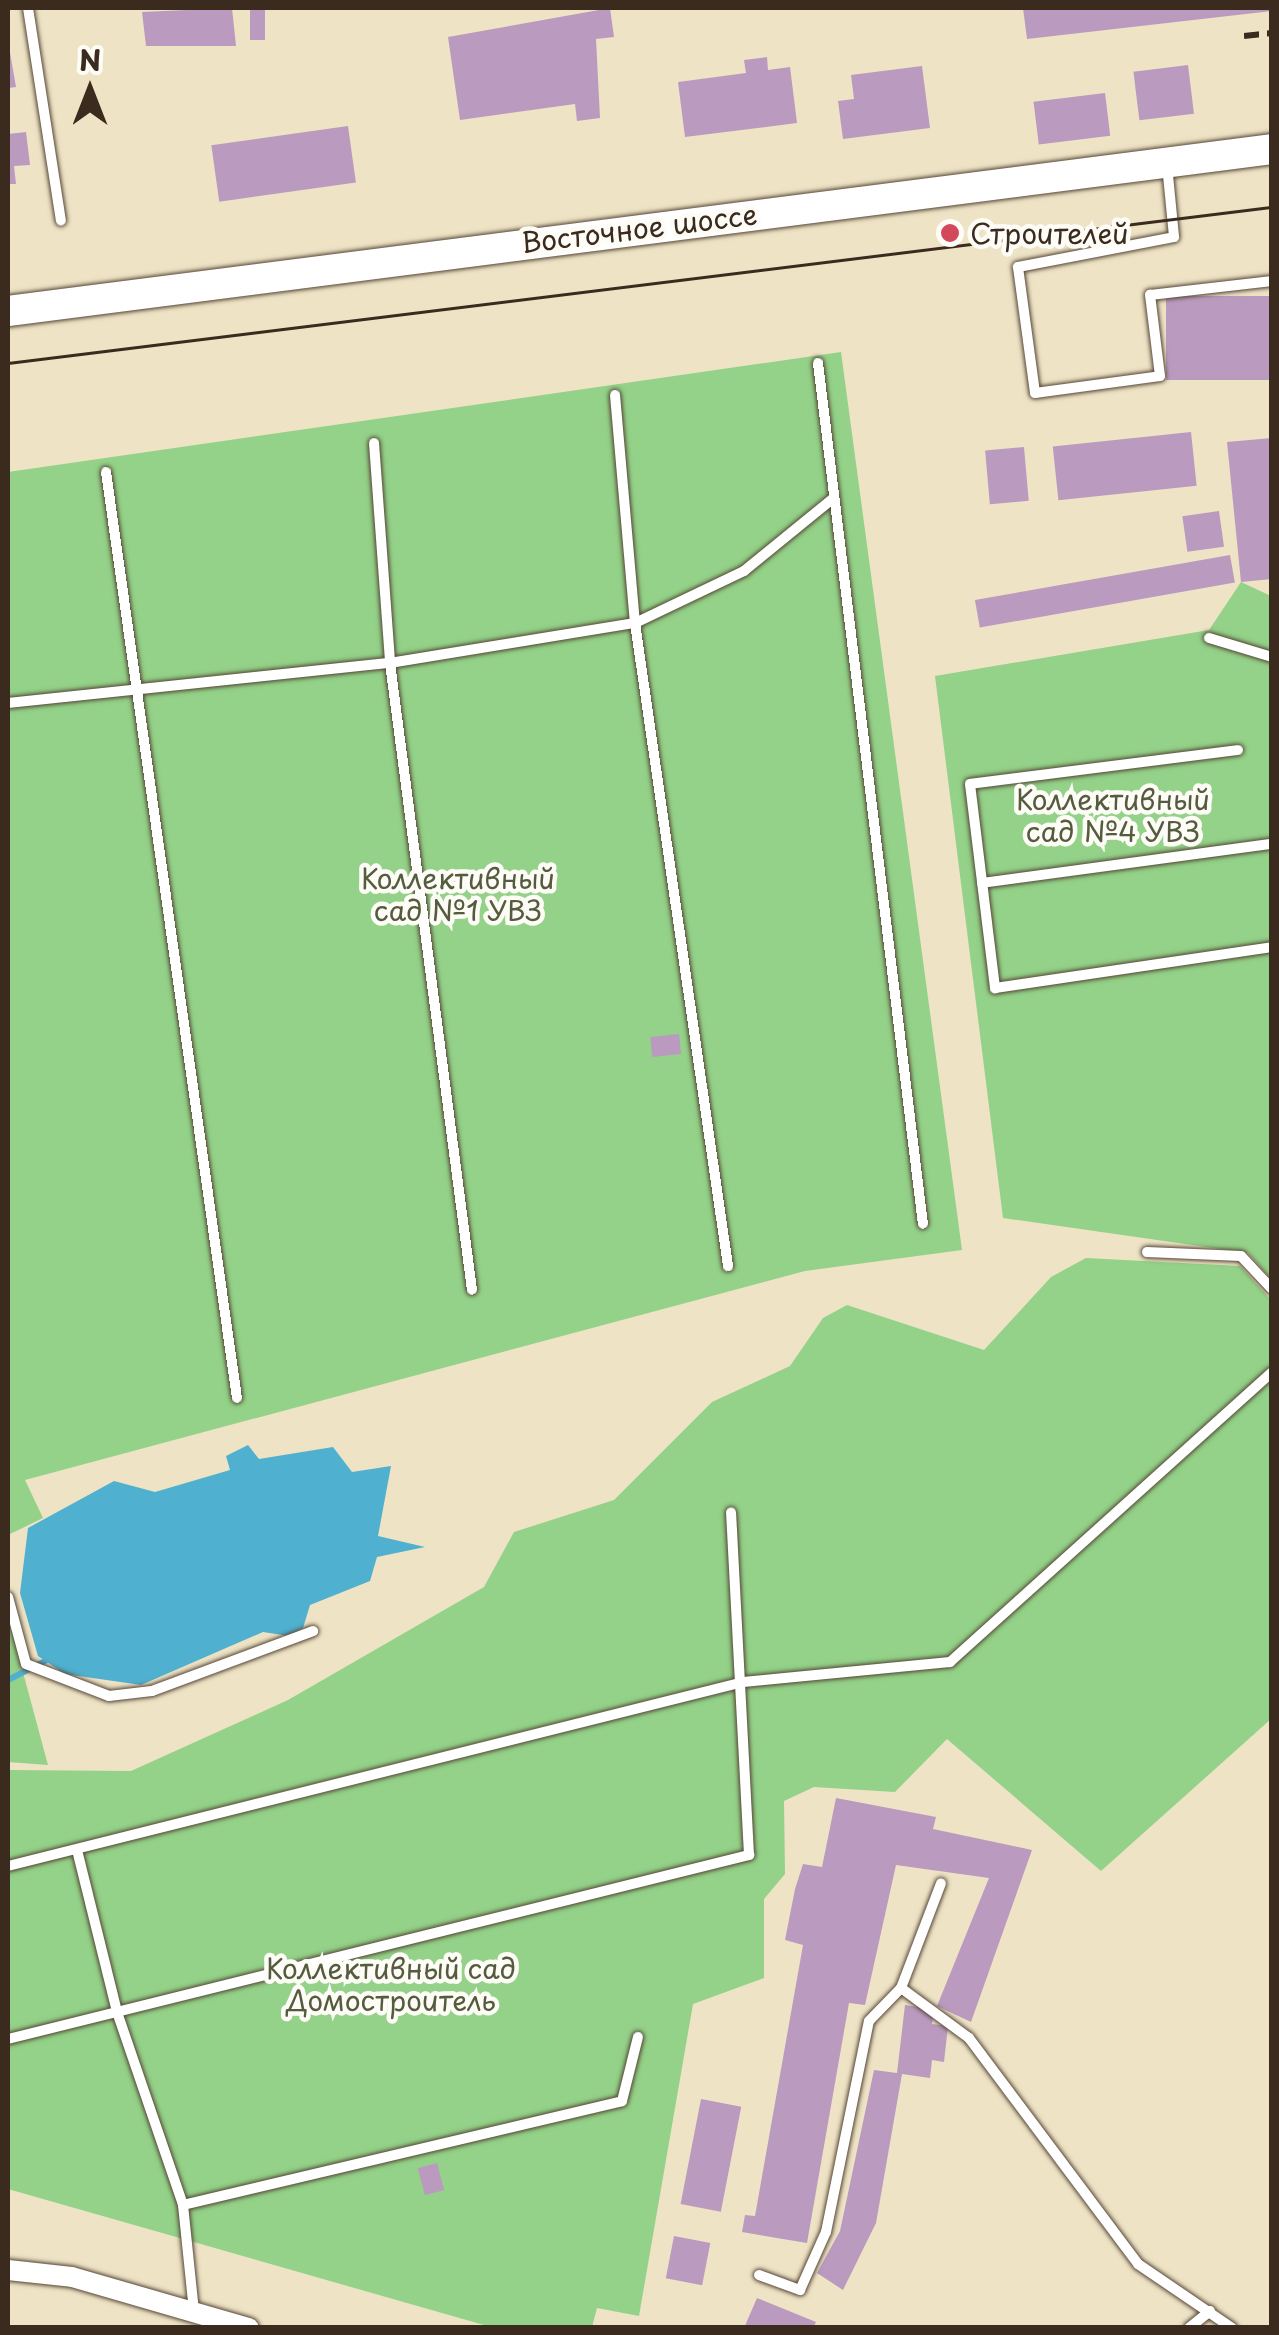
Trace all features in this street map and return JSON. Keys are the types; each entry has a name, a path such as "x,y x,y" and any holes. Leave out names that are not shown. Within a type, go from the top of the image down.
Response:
{"main road":[{"name":"Восточное шоссе","path":"8,311 1167,159 1272,149"}],"street":[{"path":"8,2270 194,2311 249,2328"}],"lane":[{"path":"28,8 61,220"},
{"path":"1167,159 1174,236 1018,267 1034,394 1160,376 1150,295 1272,281"},
{"path":"818,363 831,500 923,1224"},
{"path":"615,395 635,623 728,1266"},
{"path":"374,443 390,662 472,1290"},
{"path":"106,472 131,691 237,1398"},
{"path":"8,703 390,662 635,623 744,572 831,500"},
{"path":"1209,638 1272,657"},
{"path":"1238,750 970,784 995,988 1272,946"},
{"path":"982,884 1272,844"},
{"path":"1147,1252 1241,1256 1272,1289"},
{"path":"8,1866 743,1682 950,1662 1272,1372"},
{"path":"8,2039 740,1861 752,1845 730,1512"},
{"path":"8,1597 26,1664 110,1696 152,1692 312,1632"},
{"path":"77,1850 117,2012 183,2205 194,2311"},
{"path":"759,2275 800,2290 826,2232 869,2021 901,1988 941,1882"},
{"path":"901,1988 969,2038 1138,2264 1232,2328"},
{"path":"183,2205 622,2101 638,2036"},
{"path":"1189,2328 1210,2311"}],"green space":[{"name":"Коллективный сад №1 УВЗ","path":"841,352 962,1250 805,1271 25,1480 43,1518 8,1535 8,472"},
{"name":"Коллективный сад №4 УВЗ","path":"1241,582 1271,596 1271,1279 1248,1253 1003,1218 935,676 1209,630"},
{"name":"Коллективный сад Домостроитель","path":"1086,1258 1240,1266 1271,1300 1271,1719 1101,1871 947,1739 895,1792 814,1787 784,1801 785,1874 764,1899 764,1978 693,2004 639,2316 597,2308 592,2327 491,2327 8,2189 8,1770 131,1771 288,1700 484,1587 514,1532 614,1500 712,1402 790,1366 823,1318 847,1305 984,1350 1051,1277"},
{"path":"8,1617 48,1765 8,1762"}],"water":[{"path":"248,1445 259,1459 333,1447 352,1472 391,1466 378,1536 425,1547 377,1557 370,1581 310,1605 303,1628 289,1636 263,1632 141,1685 65,1674 38,1656 20,1593 28,1528 114,1481 155,1492 230,1470 226,1456"}],"building":[{"path":"232,8 236,46 146,46 142,12"},
{"path":"250,8 265,8 265,40 250,40"},
{"path":"610,8 614,37 596,39 600,118 577,121 575,104 460,120 448,37"},
{"path":"1023,8 1272,8 1272,11 1027,39"},
{"path":"8,41 16,87 8,88"},
{"path":"767,57 768,70 790,67 797,123 685,137 678,82 746,73 744,60"},
{"path":"1188,65 1194,114 1139,120 1133,72"},
{"path":"922,66 930,128 843,139 838,101 854,99 851,75"},
{"path":"1105,93 1110,136 1039,144 1034,102"},
{"path":"348,126 356,182 219,202 211,145"},
{"path":"26,132 30,165 14,166 16,184 8,184 8,134"},
{"path":"1166,296 1272,296 1272,380 1166,380"},
{"path":"1191,432 1197,486 1058,500 1053,447"},
{"path":"1272,438 1272,579 1241,582 1227,442"},
{"path":"1024,447 1029,501 990,504 985,450"},
{"path":"1219,511 1224,547 1187,552 1182,516"},
{"path":"1230,555 1235,583 980,628 975,600"},
{"path":"679,1034 681,1054 652,1057 650,1037"},
{"path":"836,1798 936,1817 933,1829 1032,1850 971,2022 937,2006 989,1878 896,1865 865,2005 849,2003 807,2243 742,2232 745,2215 755,2216 803,1945 785,1940 795,1889 803,1864 822,1867"},
{"path":"905,2005 934,2010 932,2024 948,2026 944,2062 932,2060 930,2078 902,2074 876,2223 843,2290 817,2273 840,2231 874,2070 897,2073"},
{"path":"701,2099 741,2107 721,2212 681,2204"},
{"path":"437,2163 444,2190 425,2195 418,2168"},
{"path":"674,2236 710,2243 702,2285 666,2278"},
{"path":"757,2298 816,2322 813,2328 744,2328"}],"waterway":[{"path":"8,1680 45,1661"}],"tram line":[{"path":"8,363 1272,207"}],"railway":[{"path":"1244,36 1272,33"}],"place":[{"name":"Строителей","path":"950,233"}]}
